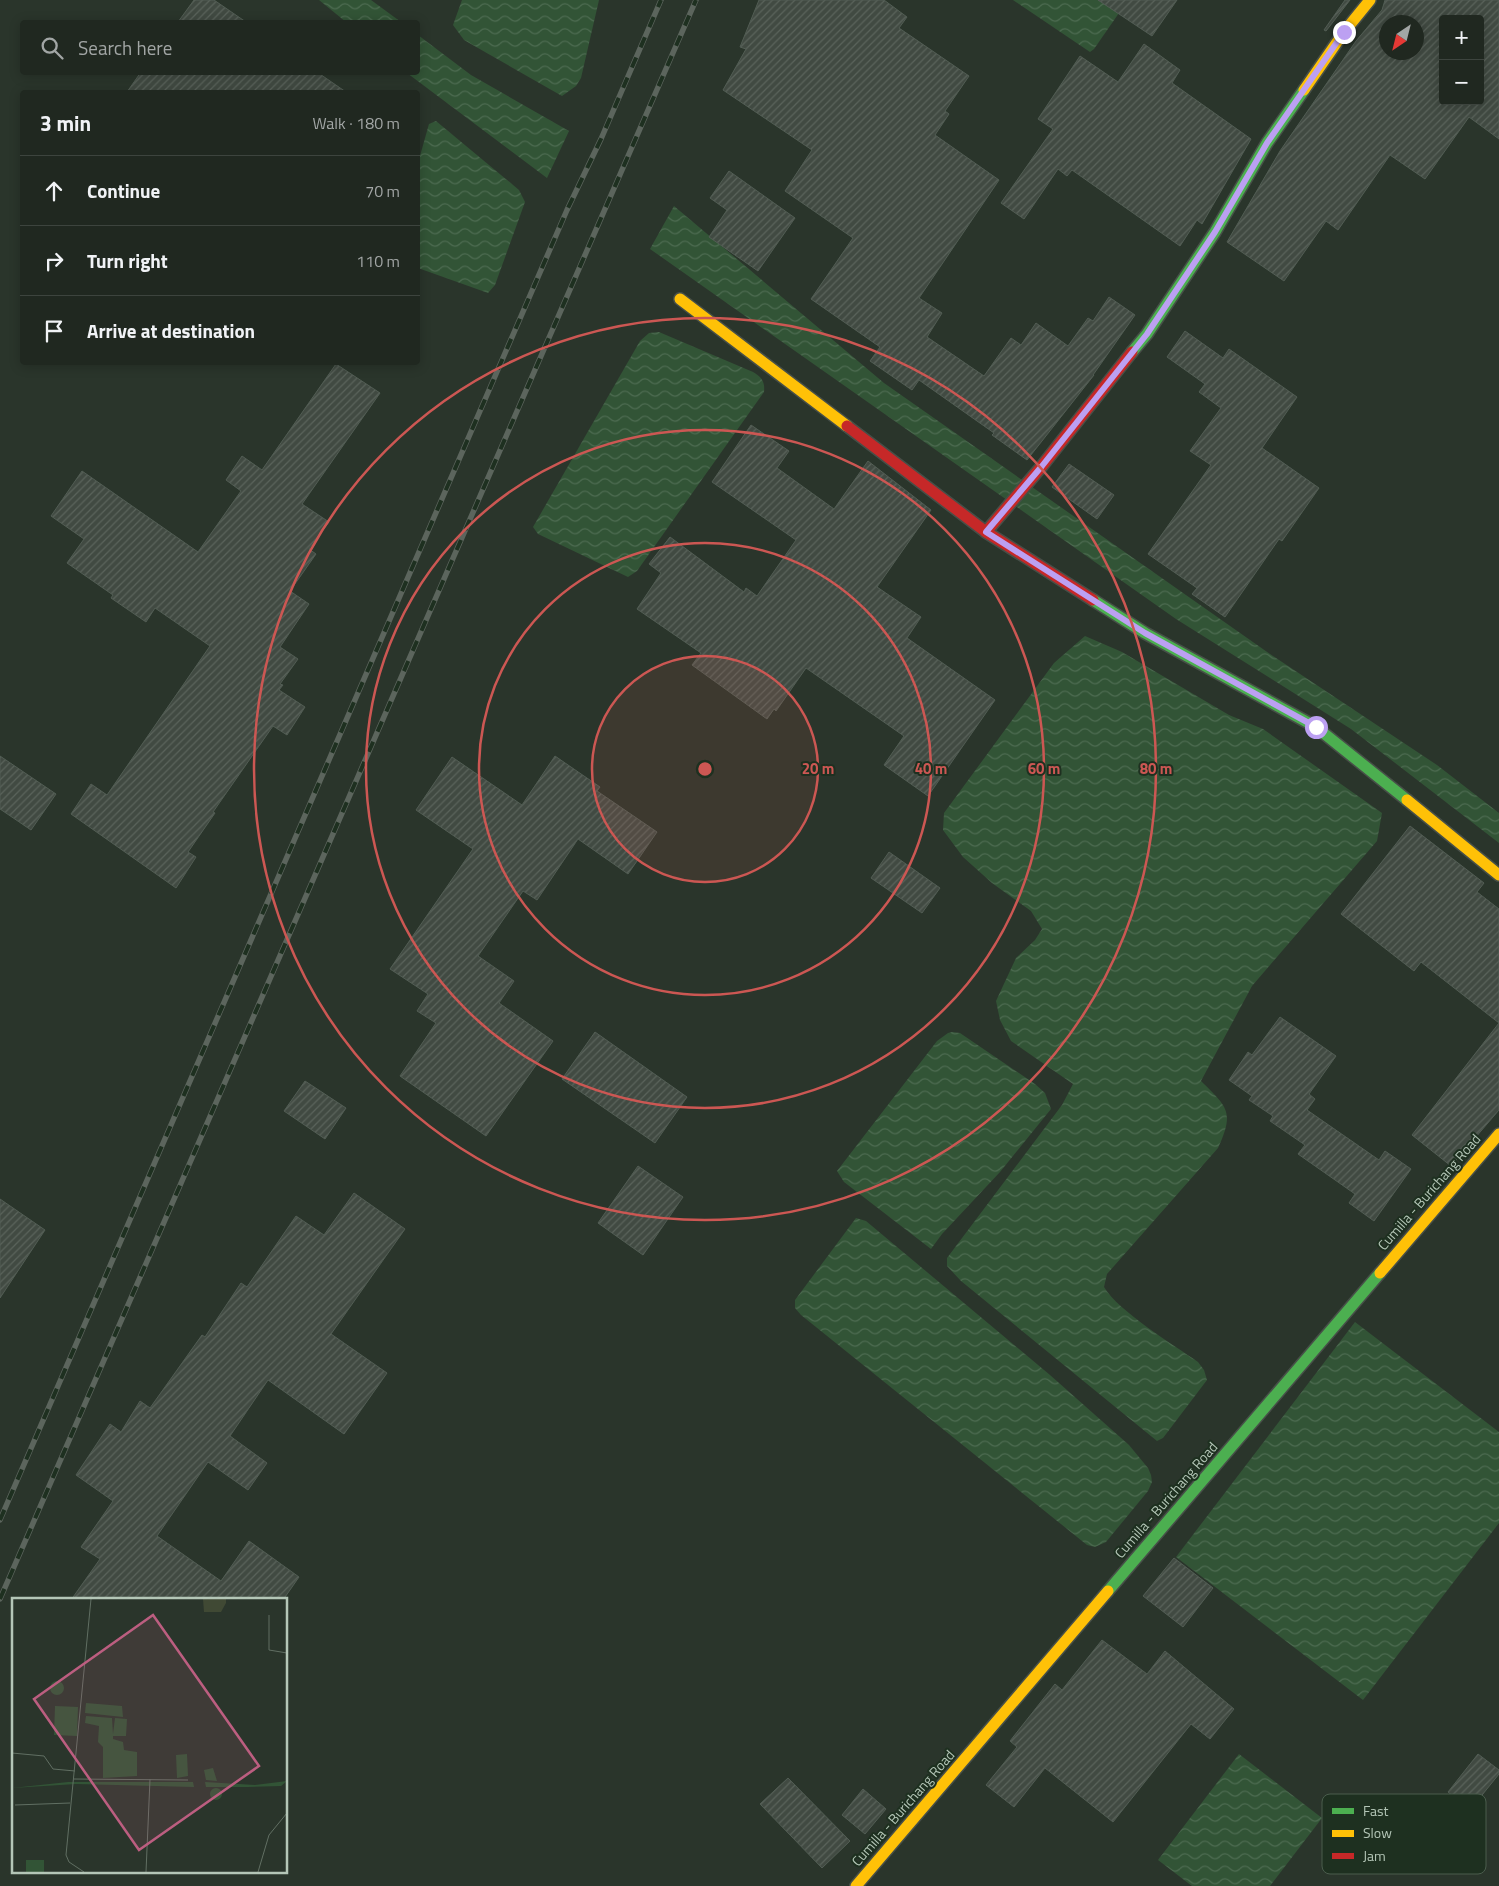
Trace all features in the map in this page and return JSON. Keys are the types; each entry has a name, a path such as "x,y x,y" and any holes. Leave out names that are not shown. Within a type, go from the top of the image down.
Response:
{"street":[{"path":"986,532 1042,466 1147,334 1215,232 1267,143 1344,32 1370,0"},
{"path":"680,300 986,532 1145,633 1316,727 1499,876"},
{"name":"Cumilla - Burichang Road","path":"856,1886 1499,1134"}],"water":[{"path":"319,0 371,0 398,20 344,20"},
{"path":"462,0 599,0 581,78 576,86 562,96 464,40 453,25"},
{"path":"1013,0 1128,0 1090,52"},
{"path":"420,37 471,75 569,131 547,178 410,75 420,75"},
{"path":"436,121 519,190 525,202 495,285 488,293 420,269 420,156 429,124"},
{"path":"674,206 884,383 1270,654 1437,765 1499,813 1499,843 1351,729 1176,619 650,249"},
{"path":"659,332 753,372 762,380 764,392 637,571 628,577 538,534 533,527 640,341 649,333"},
{"path":"1085,636 1122,652 1229,715 1263,729 1382,813 1377,841 1252,986 1201,1081 1217,1097 1226,1110 1226,1126 1218,1148 1107,1274 1104,1287 1111,1296 1147,1327 1198,1362 1204,1370 1207,1380 1163,1438 1157,1441 961,1281 947,1266 947,1258 1062,1105 1073,1084 1011,1041 1000,1020 996,1001 1016,958 1035,940 1042,929 1031,911 992,883 963,857 943,830 944,813 1054,663"},
{"path":"952,1032 960,1033 1035,1084 1045,1093 1051,1109 1000,1172 942,1234 931,1249 844,1182 837,1171 937,1041"},
{"path":"856,1218 866,1221 1050,1375 1129,1445 1148,1468 1152,1482 1148,1491 1106,1542 1095,1547 1087,1545 801,1315 795,1308 795,1300"},
{"path":"1355,1322 1499,1432 1499,1523 1363,1700 1176,1557"},
{"path":"1239,1754 1322,1818 1270,1886 1192,1886 1158,1860"}],"building":[{"path":"194,0 214,0 243,20 179,20"},
{"path":"759,0 884,0 907,17 899,28 969,76 945,111 949,114 935,135 999,180 919,298 942,313 927,337 984,376 1011,338 1021,345 1036,323 1068,346 1088,318 1093,321 1109,297 1135,315 1094,375 1027,460 992,435 994,433 919,380 912,390 870,361 880,347 811,299 853,238 785,191 812,150 723,90 746,49 740,47"},
{"path":"1098,0 1177,0 1152,36"},
{"path":"1345,0 1350,0 1326,31 1324,30"},
{"path":"1385,0 1499,0 1499,139 1469,117 1425,179 1390,155 1338,230 1326,221 1284,281 1227,242 1280,151 1356,41 1382,10"},
{"path":"1144,44 1180,70 1172,83 1251,139 1202,224 1197,220 1180,246 1072,170 1067,176 1058,169 1024,219 1001,203 1053,129 1038,119 1080,56 1118,82"},
{"path":"139,75 321,75 343,90 128,90"},
{"path":"729,171 795,218 758,271 709,237 727,210 710,198"},
{"path":"1185,331 1223,358 1229,349 1297,397 1262,448 1319,488 1282,541 1279,539 1225,617 1192,594 1197,588 1148,554 1211,465 1190,451 1221,408 1199,392 1205,384 1167,357"},
{"path":"335,365 380,393 302,504 329,522 309,549 316,554 290,591 309,604 280,647 298,659 280,684 283,685 279,690 305,707 287,735 273,726 213,812 215,813 188,852 196,857 176,888 71,814 91,784 107,795 210,646 155,608 146,622 111,598 113,595 67,563 84,539 51,516 82,471 198,552 241,491 226,480 242,456 262,470"},
{"path":"751,425 789,451 777,468 834,509 868,461 931,510 877,587 921,617 907,638 995,700 928,796 884,765 904,736 806,668 776,711 774,709 767,719 692,665 701,653 637,609 661,573 649,564 670,537 744,592 746,588 757,596 796,540 712,482"},
{"path":"1069,464 1114,495 1097,519 1052,487"},
{"path":"0,756 56,794 31,830 0,809"},
{"path":"555,756 600,787 597,791 657,832 628,874 578,839 537,900 523,891 478,956 514,981 499,1003 553,1041 486,1136 400,1076 436,1023 417,1011 428,994 390,969 473,849 416,810 452,757 522,805"},
{"path":"1410,826 1484,883 1477,892 1499,909 1499,1023 1421,962 1414,971 1341,914"},
{"path":"889,852 940,888 922,913 871,878"},
{"path":"1280,1017 1336,1056 1309,1094 1315,1099 1307,1110 1379,1160 1385,1151 1411,1169 1374,1221 1349,1203 1355,1194 1298,1154 1305,1145 1270,1121 1273,1116 1249,1100 1252,1096 1229,1080 1248,1052 1252,1055"},
{"path":"1499,1023 1499,1110 1451,1166 1412,1135"},
{"path":"595,1032 687,1097 655,1143 562,1079"},
{"path":"305,1081 346,1108 325,1139 284,1111"},
{"path":"638,1166 683,1197 643,1255 598,1223"},
{"path":"354,1193 405,1229 331,1334 387,1373 344,1434 268,1380 230,1436 267,1463 248,1490 208,1462 157,1536 221,1581 249,1541 299,1577 284,1598 72,1598 100,1559 81,1547 113,1501 76,1475 110,1424 121,1432 140,1401 150,1408 202,1335 205,1337 241,1283 247,1287 296,1216 324,1235"},
{"path":"0,1199 45,1230 0,1298"},
{"path":"1174,1558 1213,1588 1183,1627 1143,1596"},
{"path":"1102,1640 1147,1674 1165,1651 1234,1709 1210,1739 1191,1724 1113,1822 1045,1768 1014,1807 986,1785 1017,1747 1010,1741 1055,1684 1062,1690"},
{"path":"1478,1754 1499,1770 1499,1774 1483,1794 1450,1794 1448,1792"},
{"path":"788,1778 850,1841 822,1868 760,1804"},
{"path":"863,1789 886,1809 865,1834 842,1815"}],"railway":[{"path":"0,1520 567,210 601,139 661,0"},
{"path":"0,1599 696,0"}],"traffic: fast":[{"path":"1132,352 1147,334 1215,232 1267,143 1304,90"},
{"path":"1093,600 1145,633 1316,727 1407,800"},
{"path":"1108,1591 1380,1273"}],"traffic: slow":[{"path":"1304,90 1344,32 1370,0"},
{"path":"680,299 847,426"},
{"path":"1407,800 1499,875"},
{"path":"1380,1273 1499,1134"},
{"path":"856,1886 1108,1591"}],"traffic: jam":[{"path":"986,532 1042,466 1132,352"},
{"path":"847,426 986,532 1093,600"}],"route":[{"path":"1316,727 1145,633 986,532 1042,466 1147,334 1215,232 1267,143 1344,32"}]}
